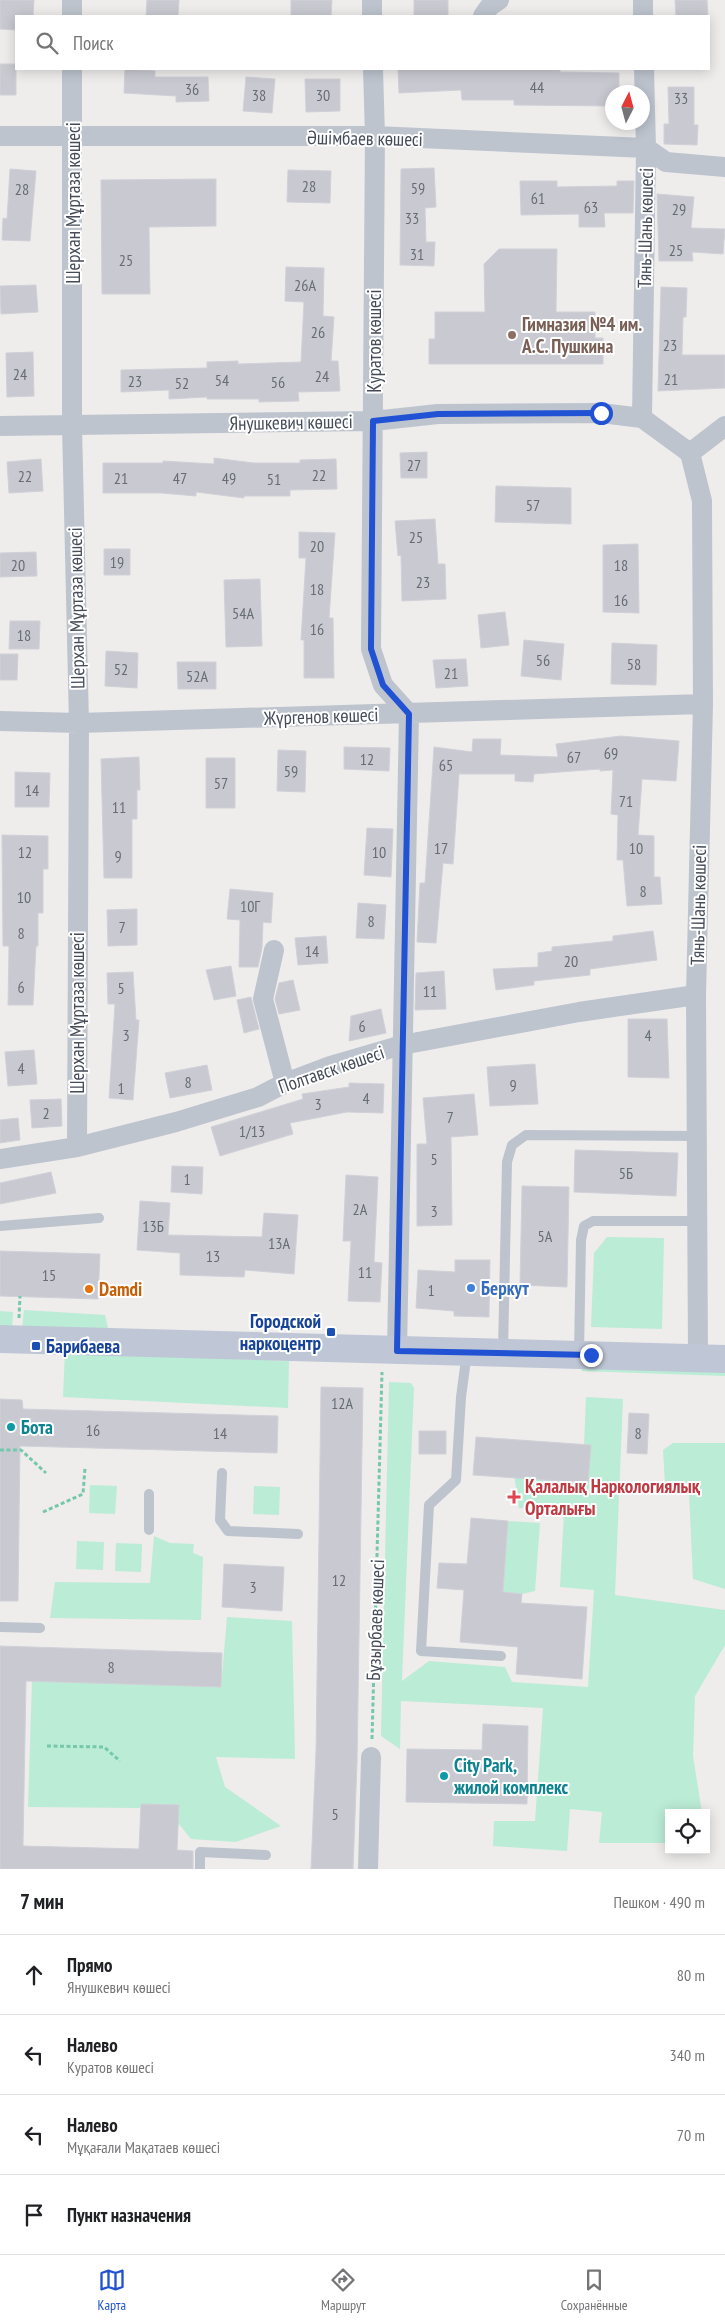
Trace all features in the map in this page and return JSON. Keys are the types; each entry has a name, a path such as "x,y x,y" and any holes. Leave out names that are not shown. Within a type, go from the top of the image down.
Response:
{"street":[{"path":"72,0 72,15"},
{"path":"372,0 372,15"},
{"path":"484,15 490,6 499,0"},
{"path":"643,0 643,15"},
{"name":"Шерхан Мұртаза көшесі","path":"72,70 72,426 79,723 77,1147"},
{"name":"Куратов көшесі","path":"374,70 371,649 383,685 409,714"},
{"name":"Тянь-Шань көшесі","path":"642,418 646,148 644,70"},
{"name":"Әшімбаев көшесі","path":"0,136 375,136 646,148"},
{"path":"646,148 666,162 725,167"},
{"name":"Янушкевич көшесі","path":"0,426 373,421 438,414 601,413 642,418 690,453"},
{"path":"690,453 725,426"},
{"name":"Тянь-Шань көшесі","path":"690,453 702,501 703,704 696,995 698,1358"},
{"name":"Жүргенов көшесі","path":"0,721 79,723 703,704"},
{"path":"390,1361 402,1045 409,714"},
{"path":"274,950 263,999 285,1083"},
{"name":"Полтавск көшесі","path":"0,1159 77,1147 176,1122 258,1097 285,1083 330,1066 402,1045 579,1012 696,995"},
{"path":"9,1330 390,1361 467,1351 725,1359"},
{"path":"368,1869 371,1758"}],"lane":[{"path":"503,1352 507,1162 512,1145 526,1135 697,1136"},
{"path":"0,1226 99,1218"},
{"path":"579,1355 580,1240 584,1226 594,1222 696,1221"},
{"path":"467,1351 461,1398 456,1480 429,1506 421,1651 501,1656"},
{"path":"222,1473 220,1520 228,1532 298,1534"},
{"path":"149,1494 149,1530"},
{"path":"0,1627 40,1628"},
{"path":"200,1869 200,1852 266,1855"}],"path":[{"path":"9,1330 20,1296"},
{"name":"Бұзырбаев көшесі","path":"371,1758 390,1361"},
{"path":"0,1450 21,1450 46,1473"},
{"path":"43,1512 83,1494 85,1468"},
{"path":"47,1746 104,1747 120,1762"}],"green space":[{"path":"607,1237 664,1238 662,1329 591,1327 594,1253"},
{"path":"24,1310 105,1315 109,1332 22,1330"},
{"path":"0,1311 13,1312 12,1330 0,1330"},
{"path":"65,1352 289,1361 288,1408 63,1397"},
{"path":"586,1362 725,1366 725,1376 581,1371"},
{"path":"389,1382 411,1383 414,1388 402,1681 429,1661 505,1667 512,1682 588,1687 594,1590 560,1587 564,1512 519,1508 514,1475 588,1483 591,1446 584,1445 586,1397 623,1399 615,1595 725,1610 725,1645 695,1696 693,1756 701,1809 665,1809 665,1843 599,1843 602,1812 570,1809 567,1851 493,1846 494,1821 535,1821 543,1708 401,1701 400,1749 381,1736"},
{"path":"673,1443 725,1443 725,1589 693,1579 689,1493 665,1485 663,1450"},
{"path":"90,1485 117,1486 115,1514 89,1513"},
{"path":"254,1486 280,1487 279,1515 253,1514"},
{"path":"508,1521 540,1523 535,1591 522,1594 503,1592"},
{"path":"154,1536 170,1543 194,1544 193,1553 203,1557 201,1620 50,1618 55,1582 150,1583"},
{"path":"77,1541 104,1542 103,1570 76,1569"},
{"path":"116,1543 142,1544 141,1572 115,1571"},
{"path":"227,1617 292,1621 295,1759 216,1757 225,1787 281,1826 236,1842 191,1839 178,1823 179,1805 141,1804 140,1808 28,1807 32,1681 221,1687"}],"building":[{"path":"0,0 34,0 33,15 15,15 15,30 0,29"},
{"path":"147,0 179,0 178,15 146,15"},
{"path":"291,0 332,0 331,15 291,15"},
{"path":"414,0 448,0 448,15 414,15"},
{"path":"675,0 707,0 708,15 676,15"},
{"path":"0,64 15,64 16,95 0,95"},
{"path":"125,70 155,71 155,77 208,77 209,101 176,102 176,96 124,93"},
{"path":"398,70 560,70 560,72 619,73 619,85 605,85 605,106 514,105 514,100 462,100 461,90 399,93"},
{"path":"246,77 275,79 272,113 243,111"},
{"path":"305,79 340,79 340,111 306,112"},
{"path":"668,87 694,87 694,125 698,125 697,145 664,144 664,124 669,124"},
{"path":"434,168 436,207 425,208 426,242 435,242 434,266 400,265 401,169"},
{"path":"10,169 36,171 30,241 2,240 3,218 7,219"},
{"path":"288,170 331,171 330,203 287,202"},
{"path":"216,179 216,226 149,227 150,294 102,294 101,180"},
{"path":"520,181 557,181 557,187 617,186 617,181 634,181 633,213 604,213 605,227 579,227 579,214 521,215"},
{"path":"657,194 694,197 691,228 725,229 723,254 692,252 693,261 659,261"},
{"path":"499,249 557,249 556,312 595,312 595,338 603,338 603,364 429,364 429,339 435,339 435,312 485,312 484,264"},
{"path":"286,267 324,268 323,316 334,317 331,361 338,361 340,391 298,392 299,401 259,402 259,399 207,399 207,397 169,399 169,390 121,392 121,370 207,368 207,362 238,361 238,364 301,362 304,302 285,301"},
{"path":"36,285 38,312 1,314 0,286"},
{"path":"661,287 687,288 686,317 683,317 682,355 725,355 725,388 658,391"},
{"path":"33,352 34,396 7,397 6,353"},
{"path":"427,452 427,478 401,478 400,453"},
{"path":"214,458 254,463 300,463 300,460 336,459 337,489 290,490 290,496 244,496 244,498 196,492 196,496 161,493 103,493 103,463 163,463 163,461 214,464"},
{"path":"41,459 43,491 9,493 7,462"},
{"path":"496,486 571,488 571,524 495,522"},
{"path":"435,519 438,564 445,564 446,599 402,601 401,555 398,556 395,521"},
{"path":"299,532 335,533 329,618 333,618 334,678 304,678 304,640 301,640 306,558 299,558"},
{"path":"638,544 639,613 603,612 603,545"},
{"path":"104,549 130,549 130,575 104,575"},
{"path":"36,552 37,576 0,577 0,553"},
{"path":"260,579 262,646 226,647 224,580"},
{"path":"505,612 509,645 481,648 478,615"},
{"path":"10,621 40,621 39,649 9,649"},
{"path":"524,640 564,644 561,680 521,676"},
{"path":"612,643 657,645 656,685 611,684"},
{"path":"106,651 138,653 137,688 105,686"},
{"path":"0,654 18,654 17,680 0,680"},
{"path":"466,659 468,686 436,688 433,660"},
{"path":"177,662 216,662 216,689 178,689"},
{"path":"621,736 679,741 676,781 642,779 638,835 654,836 654,877 660,877 662,904 627,906 623,860 617,860 618,815 611,814 613,770 600,771 600,769 534,774 533,782 515,781 515,774 459,774 453,864 443,863 436,943 417,942 420,883 425,883 434,747 472,752 473,739 501,739 500,755 558,757 556,744"},
{"path":"344,747 390,748 389,771 344,769"},
{"path":"278,750 306,751 305,792 277,791"},
{"path":"139,757 140,790 137,790 137,819 132,819 132,878 104,878 101,759"},
{"path":"206,758 235,758 235,808 206,808"},
{"path":"15,772 50,773 49,807 15,807"},
{"path":"367,828 393,829 391,877 364,875"},
{"path":"2,835 48,836 48,869 43,869 43,913 38,913 38,946 36,946 33,1005 8,1005 9,946 3,946"},
{"path":"230,889 273,893 271,923 263,922 262,948 258,967 239,967 240,920 227,919"},
{"path":"358,903 386,905 384,939 356,938"},
{"path":"137,909 137,945 108,946 107,910"},
{"path":"653,931 657,960 590,969 590,975 534,981 534,985 496,990 493,969 538,967 538,953 552,951 552,947 613,941 613,936"},
{"path":"326,936 328,963 298,965 295,938"},
{"path":"231,966 236,996 214,1000 206,970"},
{"path":"444,971 446,1009 415,1010 416,973"},
{"path":"133,972 136,1020 139,1020 133,1100 109,1098 115,1004 108,1004 107,973"},
{"path":"293,980 300,1010 279,1014 275,999 279,983"},
{"path":"251,997 259,1029 244,1033 237,1000"},
{"path":"381,1009 386,1033 349,1041 351,1016"},
{"path":"628,1019 667,1019 669,1078 628,1077"},
{"path":"34,1050 37,1084 8,1086 5,1052"},
{"path":"535,1064 538,1104 490,1106 487,1067"},
{"path":"207,1065 212,1090 170,1098 165,1073"},
{"path":"349,1083 384,1084 383,1113 347,1112 290,1123 293,1134 220,1156 211,1127 303,1099 302,1094 349,1087"},
{"path":"474,1094 478,1135 451,1137 452,1225 417,1226 417,1144 427,1144 423,1098"},
{"path":"61,1099 62,1126 32,1128 30,1100"},
{"path":"18,1118 20,1140 0,1143 0,1120"},
{"path":"575,1150 678,1153 676,1196 574,1192"},
{"path":"172,1166 203,1167 202,1194 171,1192"},
{"path":"51,1172 56,1193 0,1204 0,1183"},
{"path":"346,1175 378,1177 374,1262 382,1263 380,1302 348,1301 351,1241 343,1241"},
{"path":"522,1186 569,1187 567,1287 520,1285"},
{"path":"140,1201 170,1203 168,1235 262,1237 264,1213 298,1215 294,1274 245,1270 244,1277 180,1275 180,1253 137,1250"},
{"path":"0,1251 100,1254 98,1299 0,1296"},
{"path":"455,1260 490,1260 489,1317 454,1316 454,1311 416,1308 418,1270 455,1272"},
{"path":"321,1387 363,1388 357,1764 353,1869 311,1869 316,1751"},
{"path":"0,1399 22,1400 23,1409 278,1416 277,1453 20,1446 18,1601 0,1601"},
{"path":"629,1413 649,1414 647,1454 627,1453"},
{"path":"419,1431 446,1431 446,1454 419,1454"},
{"path":"476,1437 591,1445 588,1483 473,1475"},
{"path":"471,1518 508,1521 503,1592 522,1594 521,1603 587,1607 582,1679 516,1674 518,1647 460,1642 464,1590 437,1588 439,1563 467,1564"},
{"path":"224,1564 284,1567 282,1611 222,1607"},
{"path":"0,1646 222,1653 221,1687 26,1681 23,1846 139,1849 141,1804 179,1805 177,1850 193,1851 193,1869 0,1869"},
{"path":"483,1724 528,1726 527,1804 406,1802 407,1749 482,1750"}],"place":[{"name":"Гимназия №4 им. А.С. Пушкина","path":"512,335"},
{"name":"Беркут","path":"471,1288"},
{"name":"Damdi","path":"89,1289"},
{"name":"Городской наркоцентр","path":"331,1332"},
{"name":"Барибаева","path":"36,1346"},
{"name":"Бота","path":"11,1427"},
{"name":"Қалалық Наркологиялық Орталығы","path":"514,1497"},
{"name":"City Park, жилой комплекс","path":"444,1776"}],"route":[{"path":"591,1355 397,1351 406,787 409,714 383,685 371,649 373,421 438,414 601,413"}]}
